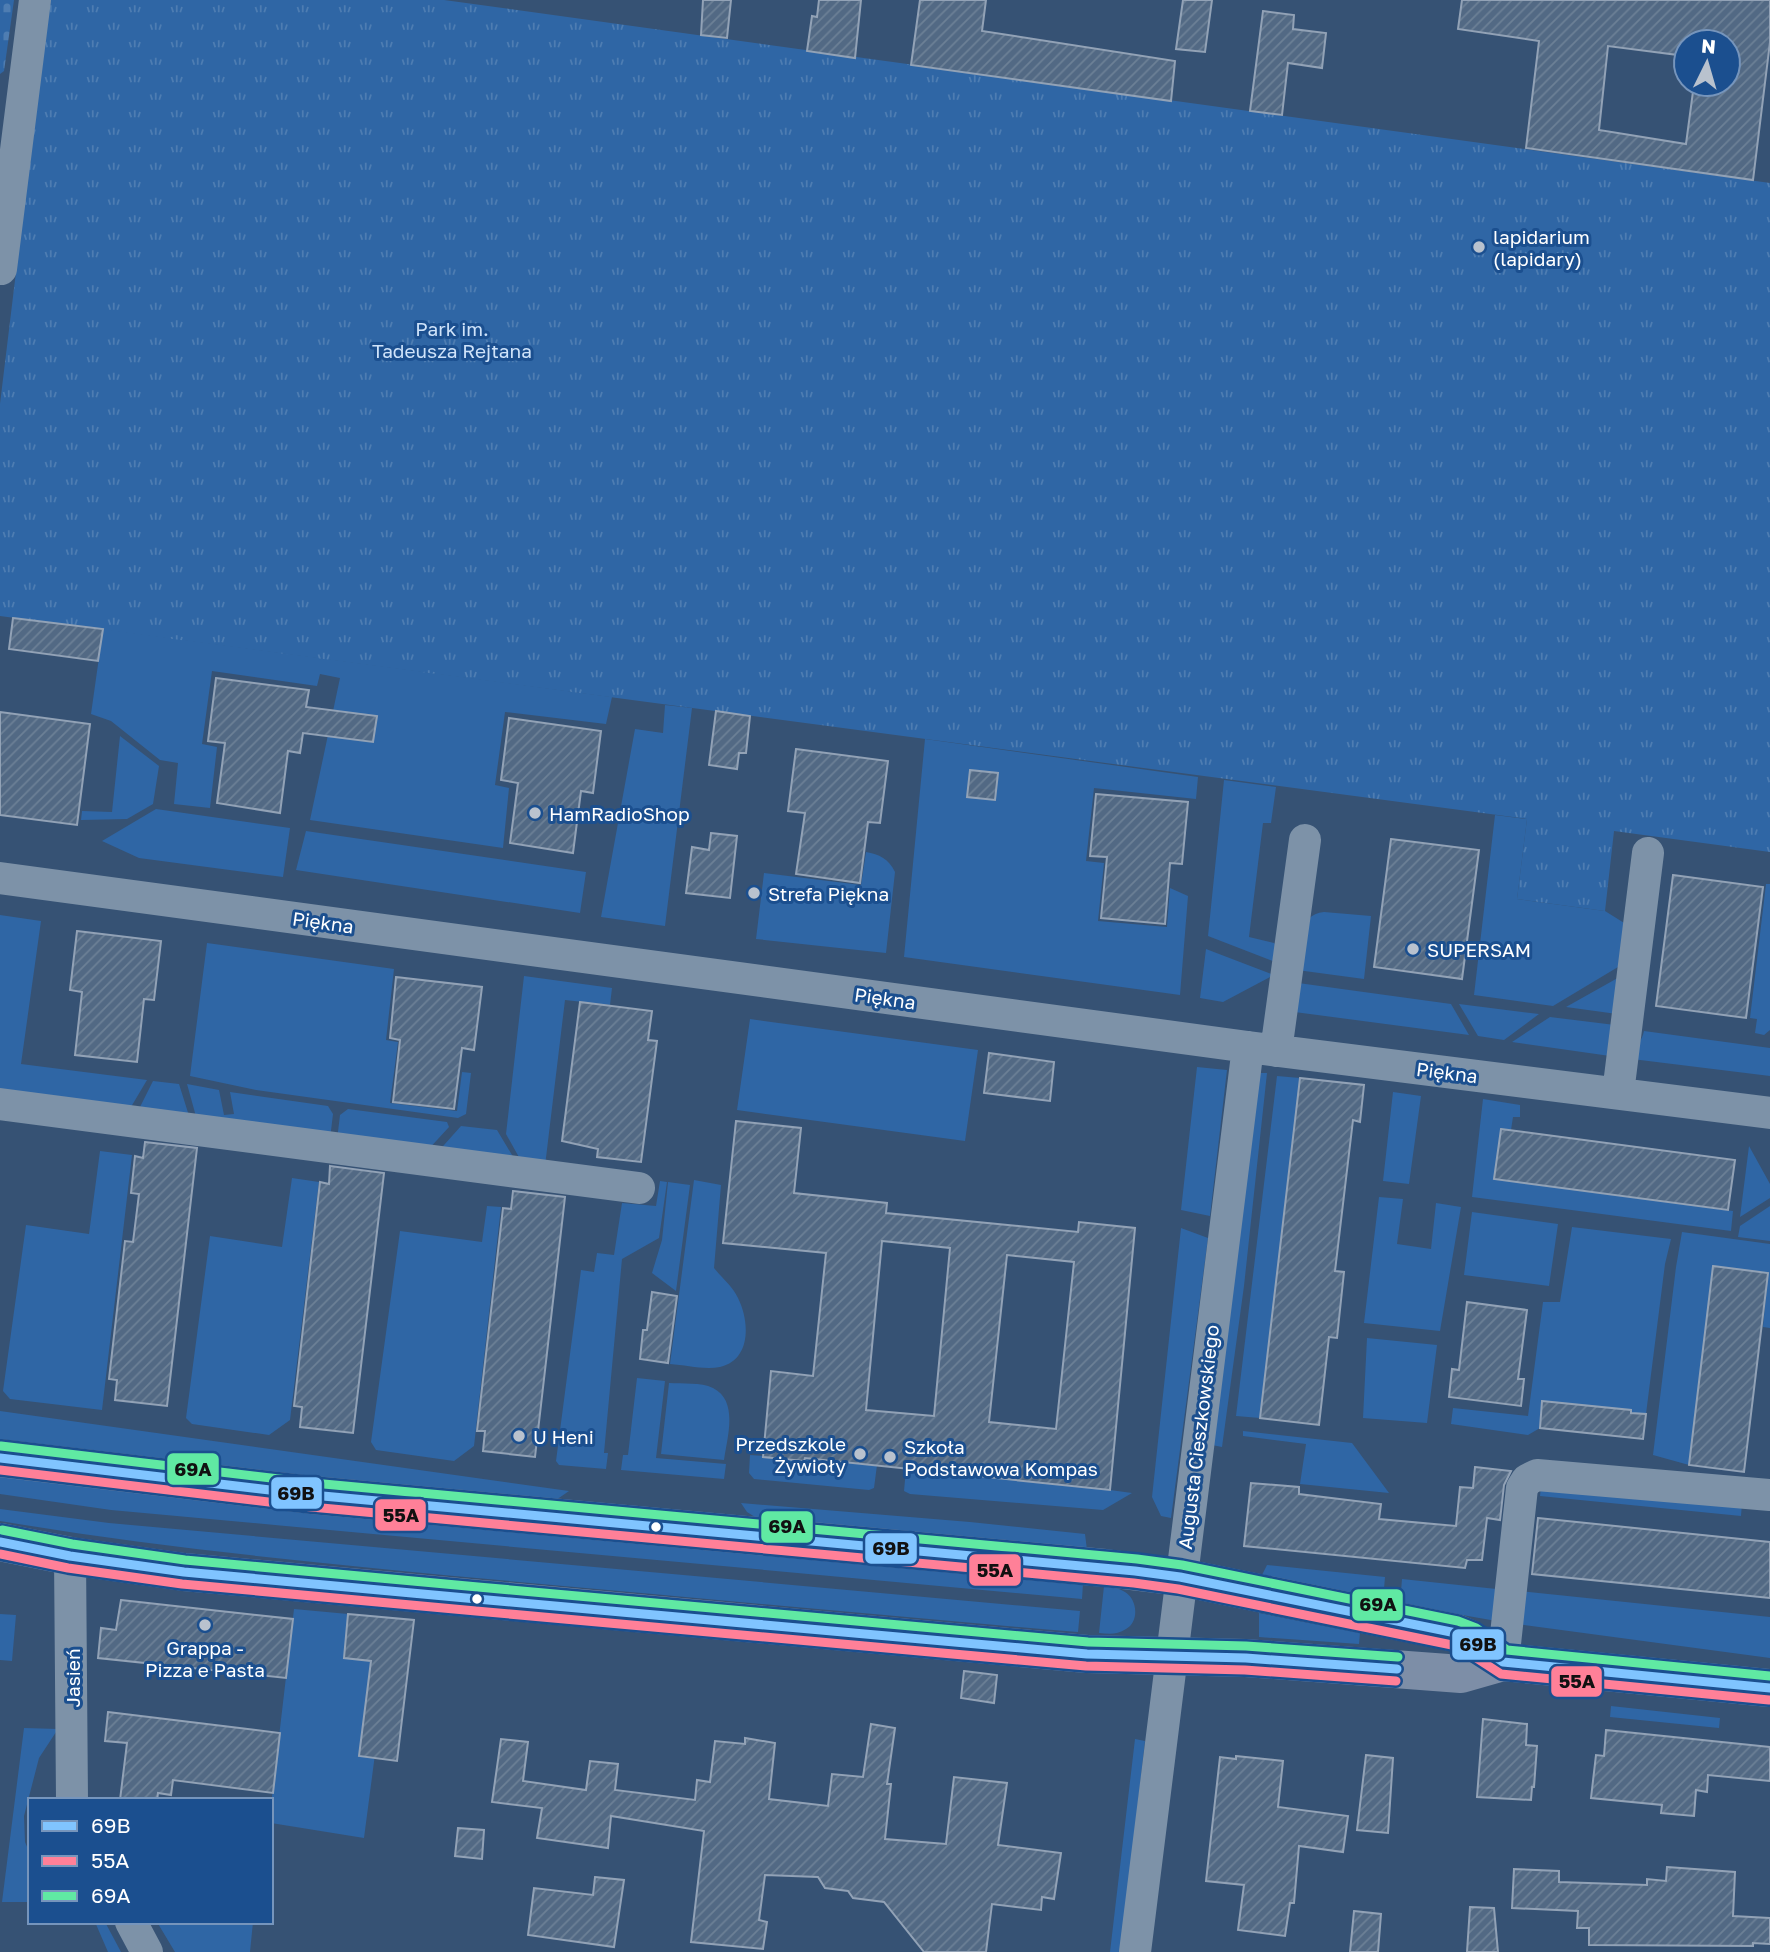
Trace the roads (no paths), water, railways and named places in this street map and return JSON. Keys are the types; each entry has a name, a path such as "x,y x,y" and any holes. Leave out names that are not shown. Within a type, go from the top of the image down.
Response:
{"main road":[{"path":"0,1458 313,1495 1180,1577 1456,1633 1470,1639 1503,1662"},
{"path":"0,1542 70,1556 184,1572 1076,1653 1246,1658 1461,1674 1503,1662 1770,1688"}],"street":[{"path":"1,270 34,0"},
{"name":"Augusta Cieszkowskiego","path":"1135,1952 1180,1577 1262,1049 1305,840"},
{"path":"1618,1093 1648,853"},
{"name":"Piękna","path":"0,878 1262,1049 1770,1113"},
{"path":"0,1104 639,1188"},
{"path":"1503,1662 1522,1488 1527,1480 1537,1475 1770,1495"},
{"name":"Jasień","path":"70,1556 72,1798"},
{"path":"132,1924 147,1952"}],"place":[{"name":"lapidarium (lapidary)","path":"1479,247"},
{"name":"HamRadioShop","path":"535,813"},
{"name":"Strefa Piękna","path":"754,893"},
{"name":"SUPERSAM","path":"1413,949"},
{"name":"U Heni","path":"519,1436"},
{"name":"Przedszkole Żywioły","path":"860,1454"},
{"name":"Szkoła Podstawowa Kompas","path":"890,1457"},
{"name":"Grappa - Pizza e Pasta","path":"205,1625"}],"park label":[{"name":"Park im. Tadeusza Rejtana","path":"452,339"}]}
